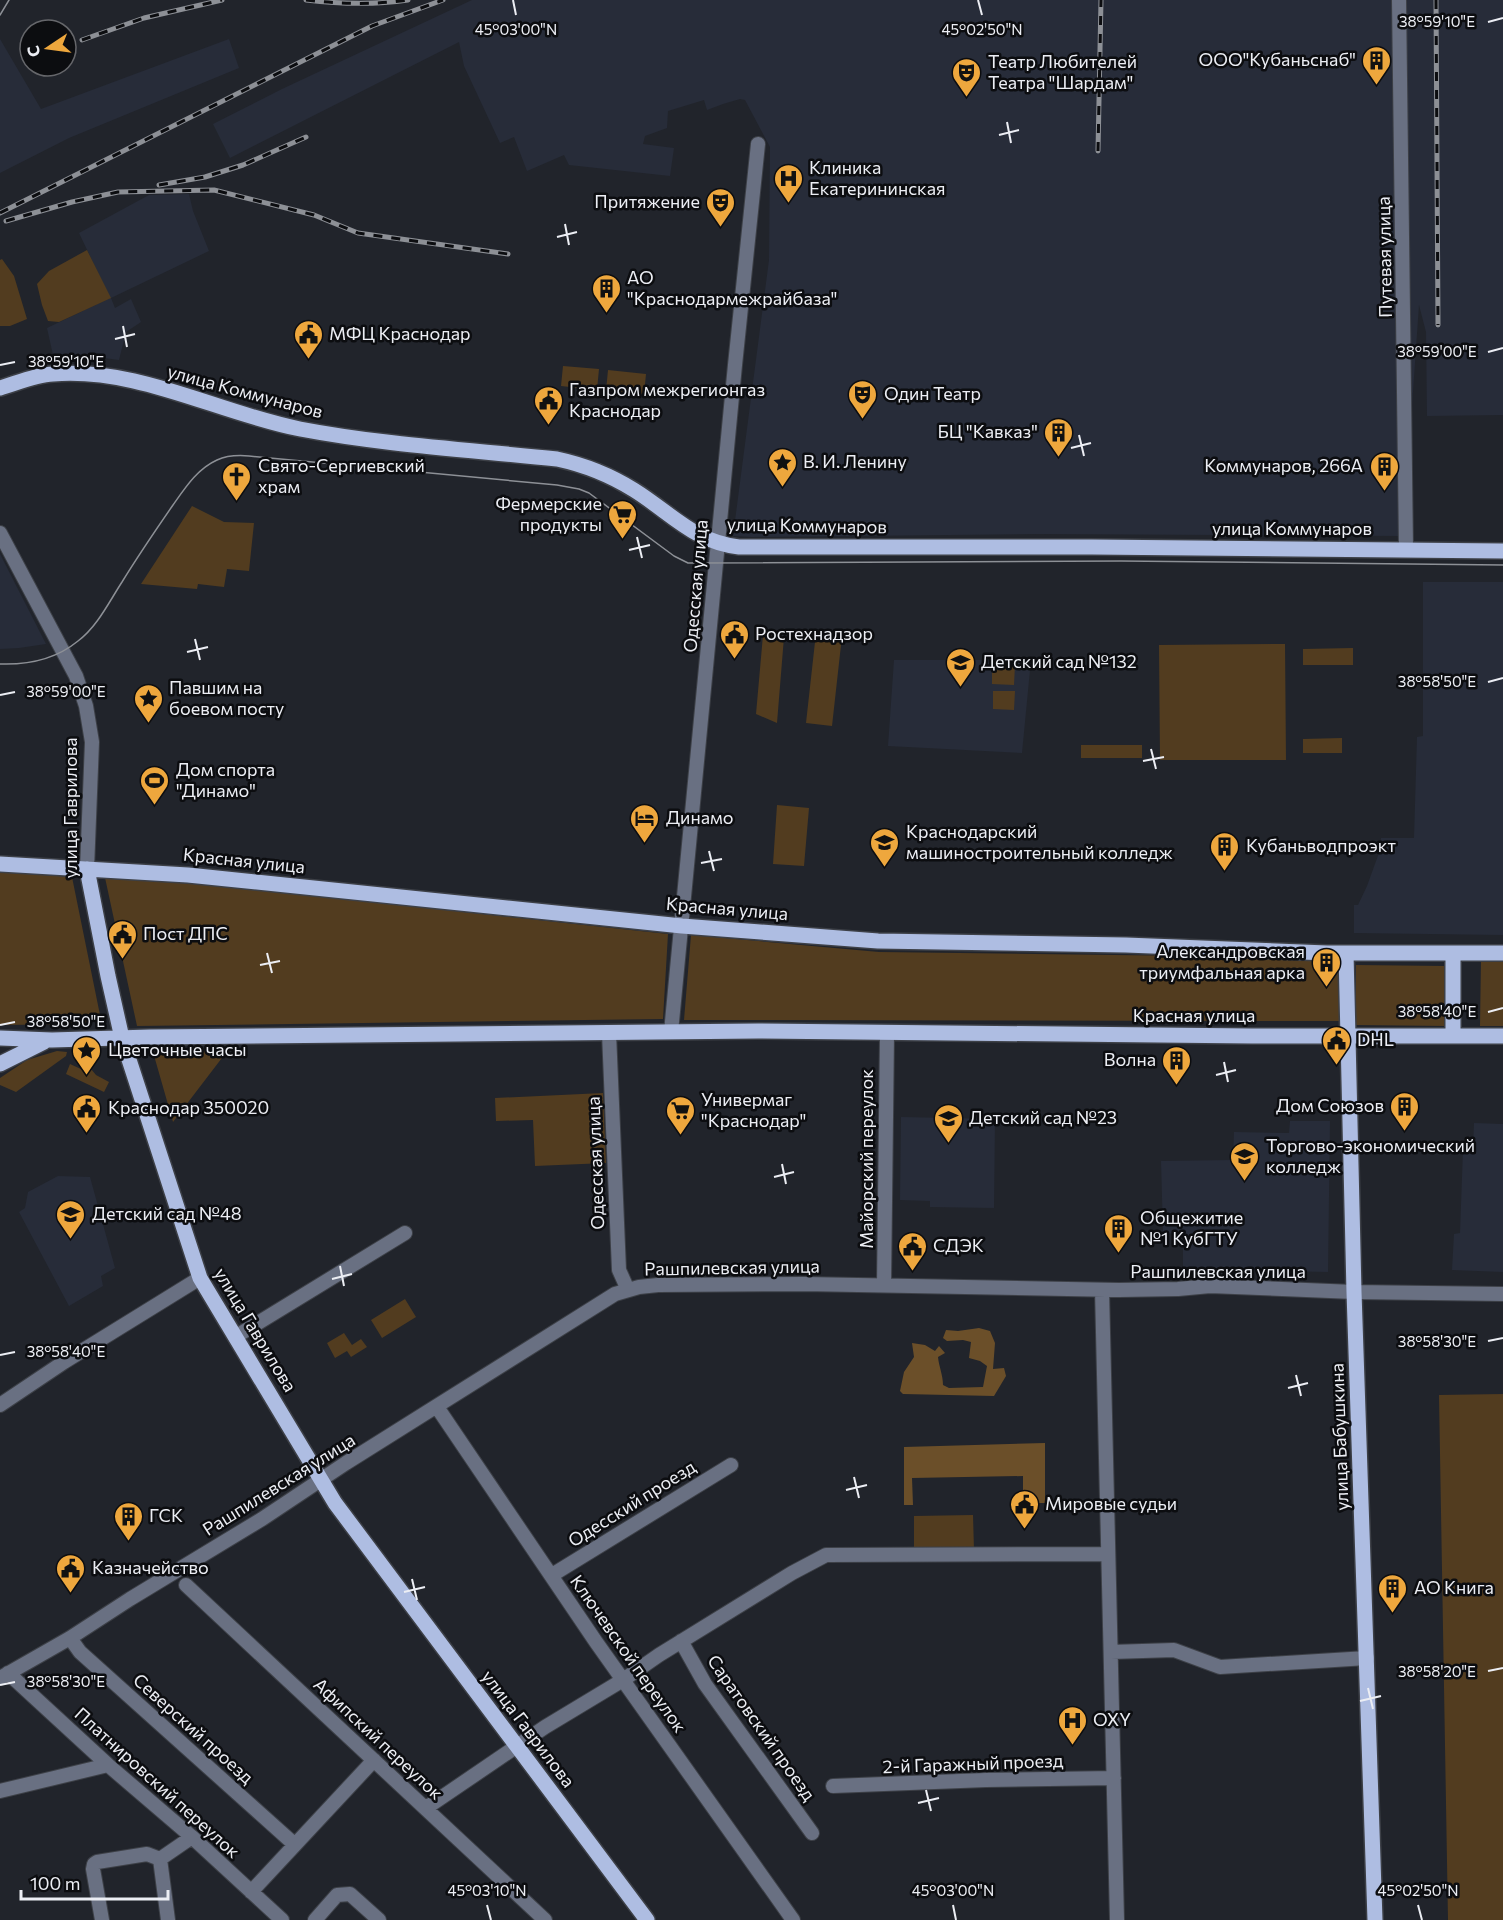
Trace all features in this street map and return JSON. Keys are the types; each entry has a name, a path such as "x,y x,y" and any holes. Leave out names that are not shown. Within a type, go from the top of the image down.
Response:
{"main road":[{"name":"улица Коммунаров","path":"2,391 51,374 89,374 133,382 270,422 327,434 574,462 608,475 634,490 695,534 718,544 749,548 1092,547 1503,551"},
{"name":"Красная улица","path":"0,864 188,874 682,926 878,941 1126,945 1346,953 1503,953"},
{"name":"улица Гаврилова","path":"87,869 122,1038 200,1278 341,1511 647,1920"},
{"name":"улица Бабушкина","path":"1346,953 1354,1292 1375,1920"},
{"path":"1453,953 1453,1036"},
{"path":"98,1039 106,1033 115,1009"},
{"name":"Красная улица","path":"0,1038 52,1040 759,1031 887,1034 1503,1036"},
{"path":"0,1064 37,1044 52,1040"}],"street":[{"name":"Путевая улица","path":"1399,0 1406,549"},
{"name":"Одесская улица","path":"671,1032 758,144"},
{"name":"улица Гаврилова","path":"0,533 76,676 86,706 92,742 87,869"},
{"name":"Одесская улица","path":"609,1033 618,1270 628,1290"},
{"name":"Майорский переулок","path":"884,1285 887,1034"},
{"path":"235,1337 405,1233"},
{"path":"0,1405 64,1362 200,1278"},
{"name":"Рашпилевская улица","path":"4,1675 69,1638 262,1519 615,1294 628,1290 658,1285 884,1285 1102,1290 1178,1289 1210,1286 1354,1292 1503,1294"},
{"path":"1102,1290 1117,1920"},
{"name":"Ключевской переулок","path":"437,1407 622,1680 790,1919"},
{"name":"Одесский проезд","path":"552,1575 731,1465"},
{"path":"426,1808 516,1746 681,1641 792,1573 826,1555 1108,1554"},
{"name":"Афипский переулок","path":"186,1585 545,1920"},
{"name":"Северский проезд","path":"69,1638 80,1652 294,1844"},
{"name":"Саратовский проезд","path":"681,1641 705,1684 812,1833"},
{"path":"1111,1652 1174,1650 1220,1666 1367,1658"},
{"name":"Платнировский переулок","path":"4,1675 192,1837 282,1920"},
{"path":"251,1892 374,1760"},
{"path":"0,1791 108,1766"},
{"name":"2-й Гаражный проезд","path":"833,1786 1114,1778"},
{"path":"160,1859 192,1837"},
{"path":"102,1920 94,1864 147,1854 160,1859"},
{"path":"160,1859 168,1920"},
{"path":"315,1920 337,1895 350,1894 379,1920"}],"shaded area":[{"path":"472,0 1503,0 1503,415 1427,416 1426,332 1419,305 1403,536 1039,534 733,536 769,260 770,147 745,100 740,99 707,110 704,100 668,111 667,128 645,136 643,144 674,148 670,176 569,165 564,155 527,171 514,137 500,143 464,66 459,42 230,158 213,124"},
{"path":"0,39 18,70 18,78 23,78 41,109 229,39 239,68 69,138 0,173"},
{"path":"189,194 193,211 209,251 111,298 115,308 131,299 141,322 126,332 119,360 53,355 47,328 110,298 79,233 149,195"},
{"path":"87,250 111,298 59,322 48,321 37,284 49,271"},
{"path":"2,259 14,276 27,319 10,326 0,326 0,260"},
{"path":"563,366 599,369 597,390 561,386"},
{"path":"608,370 646,374 644,394 606,391"},
{"path":"192,506 224,522 254,523 249,571 227,569 224,587 198,584 197,589 141,584"},
{"path":"0,554 46,644 0,649"},
{"path":"1423,582 1503,582 1503,935 1354,933 1354,905 1358,905 1367,886 1380,850 1381,838 1414,838 1417,737 1423,736"},
{"path":"816,633 842,636 832,726 806,723"},
{"path":"763,635 784,637 777,723 756,714"},
{"path":"1285,644 1286,760 1160,760 1159,645"},
{"path":"1353,648 1353,665 1303,665 1303,649"},
{"name":"Детский сад №132","path":"894,660 1031,660 1022,753 888,746"},
{"path":"992,664 1015,665 1014,685 992,684"},
{"path":"993,691 1015,691 1014,710 993,709"},
{"path":"1342,738 1342,753 1303,753 1303,739"},
{"path":"1081,745 1142,745 1142,758 1081,758"},
{"path":"777,805 809,808 804,866 773,864"},
{"path":"0,872 72,877 100,1015 88,1024 0,1025"},
{"path":"104,873 668,934 663,1019 137,1026"},
{"path":"691,935 879,952 1341,958 1342,1021 684,1020"},
{"path":"1481,961 1503,962 1503,1026 1480,1026"},
{"path":"1356,965 1445,966 1446,1026 1356,1025"},
{"path":"228,1050 173,1122 153,1052"},
{"path":"57,1051 67,1052 66,1056 16,1092 0,1085 0,1078 27,1060"},
{"path":"70,1064 83,1070 91,1069 96,1075 109,1082 104,1092 66,1074"},
{"path":"603,1093 606,1163 535,1166 533,1120 496,1121 495,1098"},
{"name":"Детский сад №23","path":"901,1117 995,1119 994,1208 930,1207 930,1201 900,1200"},
{"name":"Торгово-экономический колледж","path":"1290,1121 1330,1121 1328,1272 1183,1269 1183,1234 1163,1233 1161,1161 1233,1160 1234,1132 1289,1133"},
{"path":"1474,1123 1503,1124 1503,1272 1452,1270 1454,1234 1460,1233 1463,1149 1473,1149"},
{"name":"Детский сад №48","path":"58,1176 90,1177 115,1268 101,1276 103,1286 69,1306 19,1212 25,1208 28,1192"},
{"path":"405,1299 416,1317 382,1338 371,1320"},
{"path":"979,1328 990,1331 995,1343 993,1369 1004,1368 1006,1376 994,1396 903,1394 900,1391 904,1372 914,1357 912,1343 925,1345 935,1351 939,1346 945,1353 938,1357 943,1385 949,1388 983,1387 987,1366 969,1358 971,1342 947,1341 943,1338 946,1330"},
{"path":"344,1333 352,1345 361,1339 367,1347 351,1357 347,1351 335,1358 327,1343"},
{"path":"1503,1394 1503,1920 1448,1920 1439,1395"},
{"path":"1045,1443 1045,1503 1023,1503 1023,1476 912,1478 913,1505 904,1505 904,1447"},
{"path":"973,1515 974,1550 914,1551 914,1516"}],"tram line":[{"path":"0,15 9,0"},
{"path":"0,664 41,660 69,647 85,635 102,614 192,480 203,468 221,458 233,456 557,485 579,489 589,493 674,556 688,563 1121,561 1503,565"}],"railway":[{"path":"82,40 144,18 222,0"},
{"path":"306,0 357,3 408,0"},
{"path":"0,213 372,26 443,0"},
{"path":"1098,151 1101,0"},
{"path":"1436,0 1438,325"},
{"path":"159,185 205,177 243,165 306,137"},
{"path":"6,221 72,202 118,192 214,190 314,215 358,233 508,254"}],"place":[{"name":"ООО\"Кубаньснаб\"","path":"1377,86"},
{"name":"Театр Любителей Театра \"Шардам\"","path":"967,98"},
{"name":"Клиника Екатерининская","path":"788,204"},
{"name":"Притяжение","path":"721,228"},
{"name":"АО \"Краснодармежрайбаза\"","path":"606,314"},
{"name":"МФЦ Краснодар","path":"308,360"},
{"name":"Один Театр","path":"863,420"},
{"name":"Газпром межрегионгаз Краснодар","path":"548,426"},
{"name":"БЦ \"Кавказ\"","path":"1059,458"},
{"name":"В. И. Ленину","path":"782,488"},
{"name":"Коммунаров, 266А","path":"1384,492"},
{"name":"Свято-Сергиевский храм","path":"237,502"},
{"name":"Фермерские продукты","path":"623,540"},
{"name":"Ростехнадзор","path":"734,660"},
{"name":"Детский сад №132","path":"960,688"},
{"name":"Павшим на боевом посту","path":"148,724"},
{"name":"Дом спорта \"Динамо\"","path":"155,806"},
{"name":"Динамо","path":"645,844"},
{"name":"Краснодарский машиностроительный колледж","path":"885,868"},
{"name":"Кубаньводпроэкт","path":"1225,872"},
{"name":"Пост ДПС","path":"122,960"},
{"name":"Александровская триумфальная арка","path":"1326,988"},
{"name":"DHL","path":"1336,1066"},
{"name":"Цветочные часы","path":"87,1076"},
{"name":"Волна","path":"1177,1086"},
{"name":"Дом Союзов","path":"1405,1132"},
{"name":"Краснодар 350020","path":"87,1134"},
{"name":"Универмаг \"Краснодар\"","path":"680,1136"},
{"name":"Детский сад №23","path":"948,1144"},
{"name":"Торгово-экономический колледж","path":"1245,1182"},
{"name":"Детский сад №48","path":"71,1240"},
{"name":"Общежитие №1 КубГТУ","path":"1119,1254"},
{"name":"СДЭК","path":"912,1272"},
{"name":"Мировые судьи","path":"1024,1530"},
{"name":"ГСК","path":"128,1542"},
{"name":"Казначейство","path":"71,1594"},
{"name":"АО Книга","path":"1393,1614"},
{"name":"OXY","path":"1072,1746"}]}
